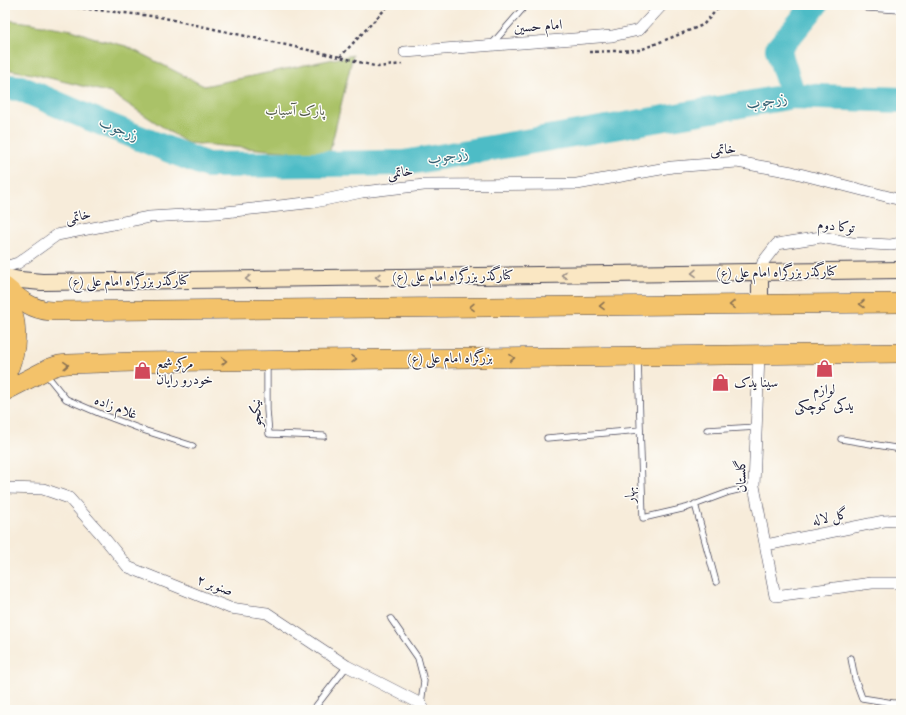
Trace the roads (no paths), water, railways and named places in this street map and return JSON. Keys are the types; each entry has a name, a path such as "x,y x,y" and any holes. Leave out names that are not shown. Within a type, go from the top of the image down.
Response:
{"highway":[{"path":"5,287 26,304 51,311 901,303"},
{"path":"5,292 10,301 16,324 16,336 14,352 5,376"},
{"name":"بزرگراه امام علی (ع)","path":"5,391 43,371 55,366 68,364 267,360 901,353"}],"main road":[{"name":"کنارگذر بزرگراه امام علی (ع)","path":"5,277 42,282 901,270"},
{"path":"760,272 760,305"}],"street":[{"name":"امام حسین","path":"405,52 492,44 612,36 639,30 662,5"},
{"name":"خاتمی","path":"5,266 18,263 57,235 149,216 217,213 314,202 362,192 424,185 577,184 672,167 737,162 792,172 901,200"},
{"name":"توکا دوم","path":"760,272 763,262 777,244 821,237 852,243 891,245 901,243"},
{"name":"گلستان","path":"759,355 754,486 775,596 872,583 901,583"},
{"name":"صنوبر ۲","path":"5,488 43,489 69,498 128,567 230,608 267,613 347,666 422,707"},
{"name":"گل لاله","path":"766,545 884,521 901,520"}],"lane":[{"path":"492,44 526,5"},
{"path":"867,8 901,10"},
{"name":"بهار","path":"638,356 643,518 686,508 728,492 754,486"},
{"name":"نیکجو","path":"267,360 267,410 269,434 324,436"},
{"name":"غلام زاده","path":"43,371 66,399 146,431 193,446"},
{"path":"707,430 757,427"},
{"path":"547,438 640,430"},
{"path":"841,439 901,449"},
{"path":"696,504 716,582"},
{"path":"390,619 418,658 424,681 422,707"},
{"path":"851,658 862,698 901,703"},
{"path":"313,710 347,666"}],"waterway":[{"path":"793,96 778,49 815,5"},
{"name":"زرجوب","path":"5,87 20,88 87,117 207,165 404,163 793,96 901,100"}],"place":[{"name":"لوازم یدکی کوچکی","path":"824,369"},
{"name":"مرکز شمع خودرو رایان","path":"143,371"},
{"name":"سینا یدک","path":"721,382"}],"park label":[{"name":"پارک آسیاب","path":"295,110"}]}
